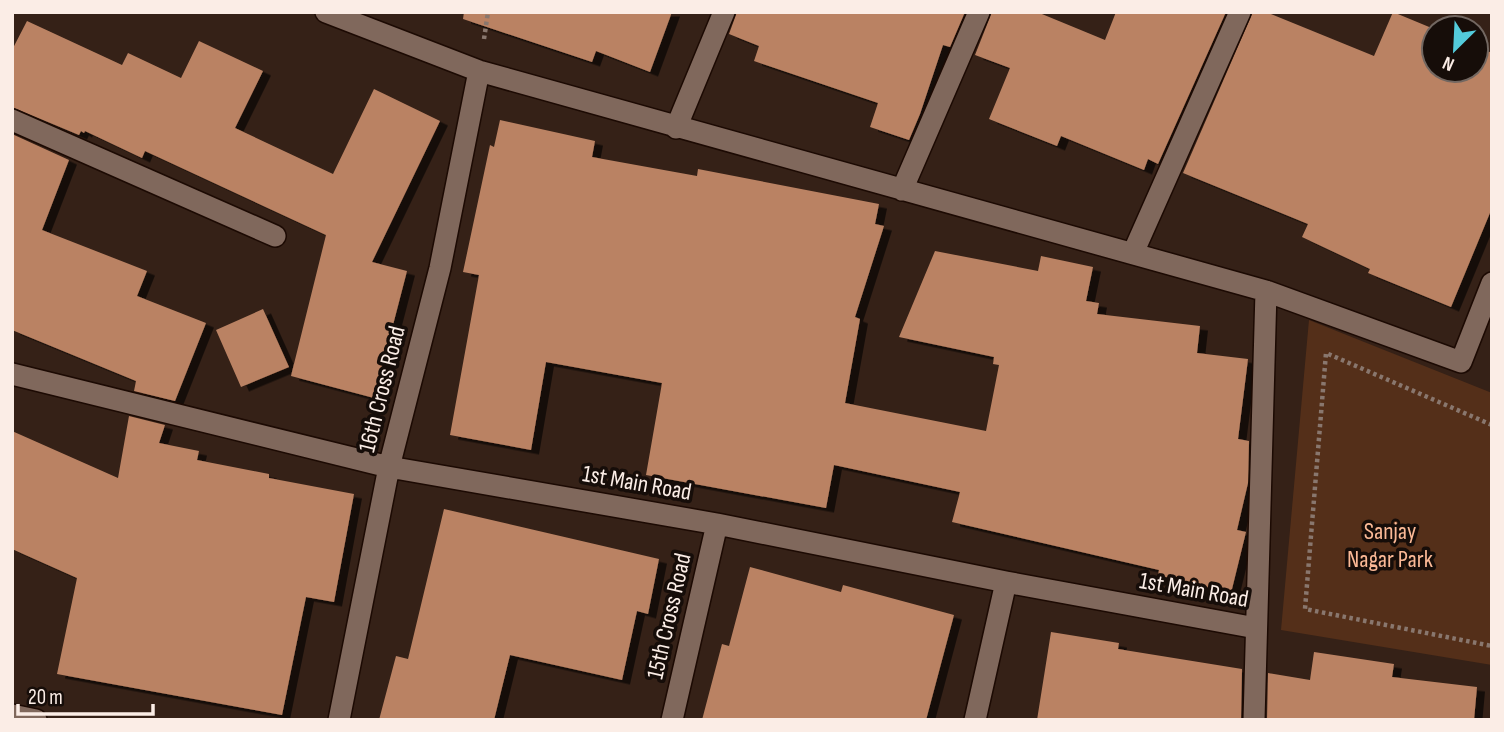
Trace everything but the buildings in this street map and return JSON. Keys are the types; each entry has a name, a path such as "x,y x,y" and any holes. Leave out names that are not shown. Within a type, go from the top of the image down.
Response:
{"street":[{"path":"326,12 479,71 1266,291 1461,362 1492,283"},
{"path":"676,128 724,12"},
{"path":"902,190 979,12"},
{"path":"1133,253 1240,12"},
{"name":"16th Cross Road","path":"339,720 389,467 440,268 479,71"},
{"path":"12,120 275,236"},
{"path":"1254,720 1266,291"},
{"name":"1st Main Road","path":"12,374 389,467 717,524 1255,628"},
{"name":"15th Cross Road","path":"672,720 717,524"},
{"path":"975,720 1006,582"},
{"path":"12,715 36,720"}],"path":[{"path":"1492,425 1326,353 1305,609 1492,646"}],"green space":[{"name":"Sanjay Nagar Park","path":"1309,320 1492,393 1492,665 1281,630"}]}
